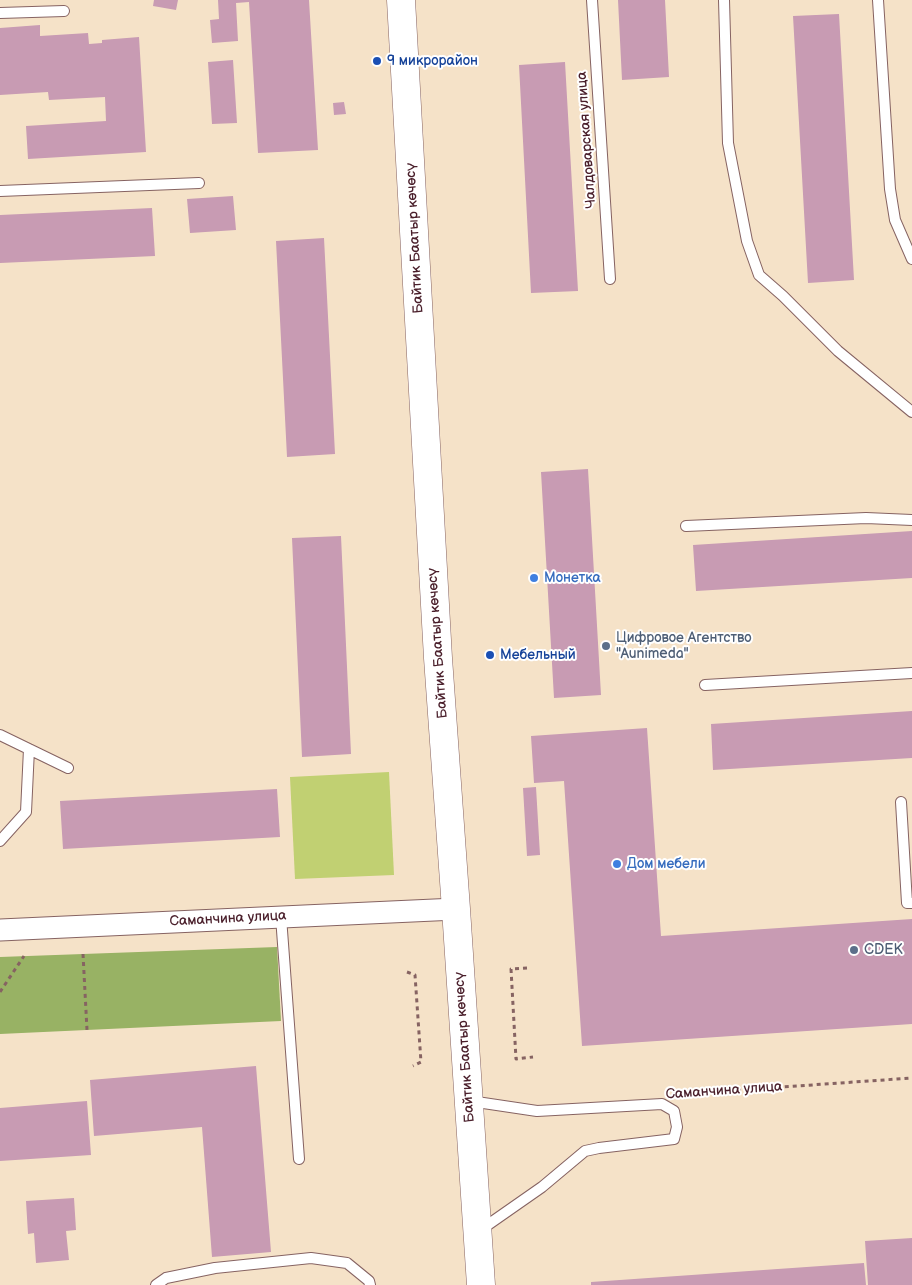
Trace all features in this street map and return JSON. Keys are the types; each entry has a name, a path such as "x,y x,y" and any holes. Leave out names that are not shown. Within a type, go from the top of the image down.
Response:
{"main road":[{"name":"Байтик Баатыр көчөсү","path":"401,0 438,658 481,1285"}],"street":[{"name":"Саманчина улица","path":"0,930 456,909"}],"lane":[{"name":"Чалдоварская улица","path":"592,0 610,279"},
{"path":"724,0 728,143 747,241 759,275 783,296 838,351 912,412"},
{"path":"878,0 890,189 895,220 912,259"},
{"path":"0,13 64,11"},
{"path":"0,191 199,183"},
{"path":"686,526 866,518 912,520"},
{"path":"705,685 912,673"},
{"path":"0,735 68,768"},
{"path":"0,841 26,812 29,749"},
{"path":"901,802 907,903 912,903"},
{"path":"281,916 299,1159"},
{"path":"469,1101 537,1111 662,1104 674,1111 677,1127 674,1139 586,1151 542,1188 477,1232"},
{"path":"156,1285 166,1278 215,1268 311,1258 348,1263 369,1281 370,1285"}],"path":[{"path":"83,954 87,1030"},
{"path":"0,992 24,956"},
{"path":"527,968 511,968 516,1058 533,1057"},
{"path":"408,972 415,975 421,1062 413,1066"},
{"name":"Саманчина улица","path":"678,1094 912,1078"}],"green space":[{"path":"389,772 394,875 295,879 290,777"},
{"path":"277,947 281,1021 0,1034 0,957"}],"building":[{"path":"154,0 178,0 176,10 153,6"},
{"path":"218,0 309,0 318,150 258,153 249,2 236,3 238,41 212,43 210,20 219,19"},
{"path":"618,0 665,0 669,77 622,80"},
{"path":"839,14 854,280 808,283 793,16"},
{"path":"40,25 40,36 88,33 89,44 102,43 102,40 139,37 146,152 28,159 26,126 106,121 105,97 49,100 48,92 0,95 0,28"},
{"path":"233,60 237,123 212,124 208,62"},
{"path":"565,62 578,291 531,293 519,65"},
{"path":"344,102 346,114 334,115 333,103"},
{"path":"233,196 236,230 190,233 187,199"},
{"path":"152,208 155,256 0,263 0,215"},
{"path":"324,238 335,454 287,457 276,241"},
{"path":"588,469 601,695 554,698 541,472"},
{"path":"912,531 912,578 696,591 693,545"},
{"path":"341,536 351,754 302,757 292,538"},
{"path":"912,711 912,758 713,770 711,724"},
{"path":"647,728 661,936 912,919 912,1024 582,1046 564,781 534,783 531,736"},
{"path":"536,787 540,855 527,856 523,788"},
{"path":"277,789 280,837 63,849 60,801"},
{"path":"256,1066 271,1252 212,1257 202,1127 94,1136 90,1080"},
{"path":"87,1101 91,1155 0,1161 0,1108"},
{"path":"74,1198 76,1230 66,1231 69,1260 36,1263 34,1233 28,1234 26,1201"},
{"path":"912,1238 912,1285 868,1285 865,1241"},
{"path":"864,1263 866,1285 591,1285 591,1282"}],"place":[{"name":"9 микрорайон","path":"377,61"},
{"name":"Монетка","path":"534,578"},
{"name":"Цифровое Агентство \"Aunimeda\"","path":"606,646"},
{"name":"Мебельный","path":"490,655"},
{"name":"Дом мебели","path":"617,864"},
{"name":"CDEK","path":"854,950"}]}
